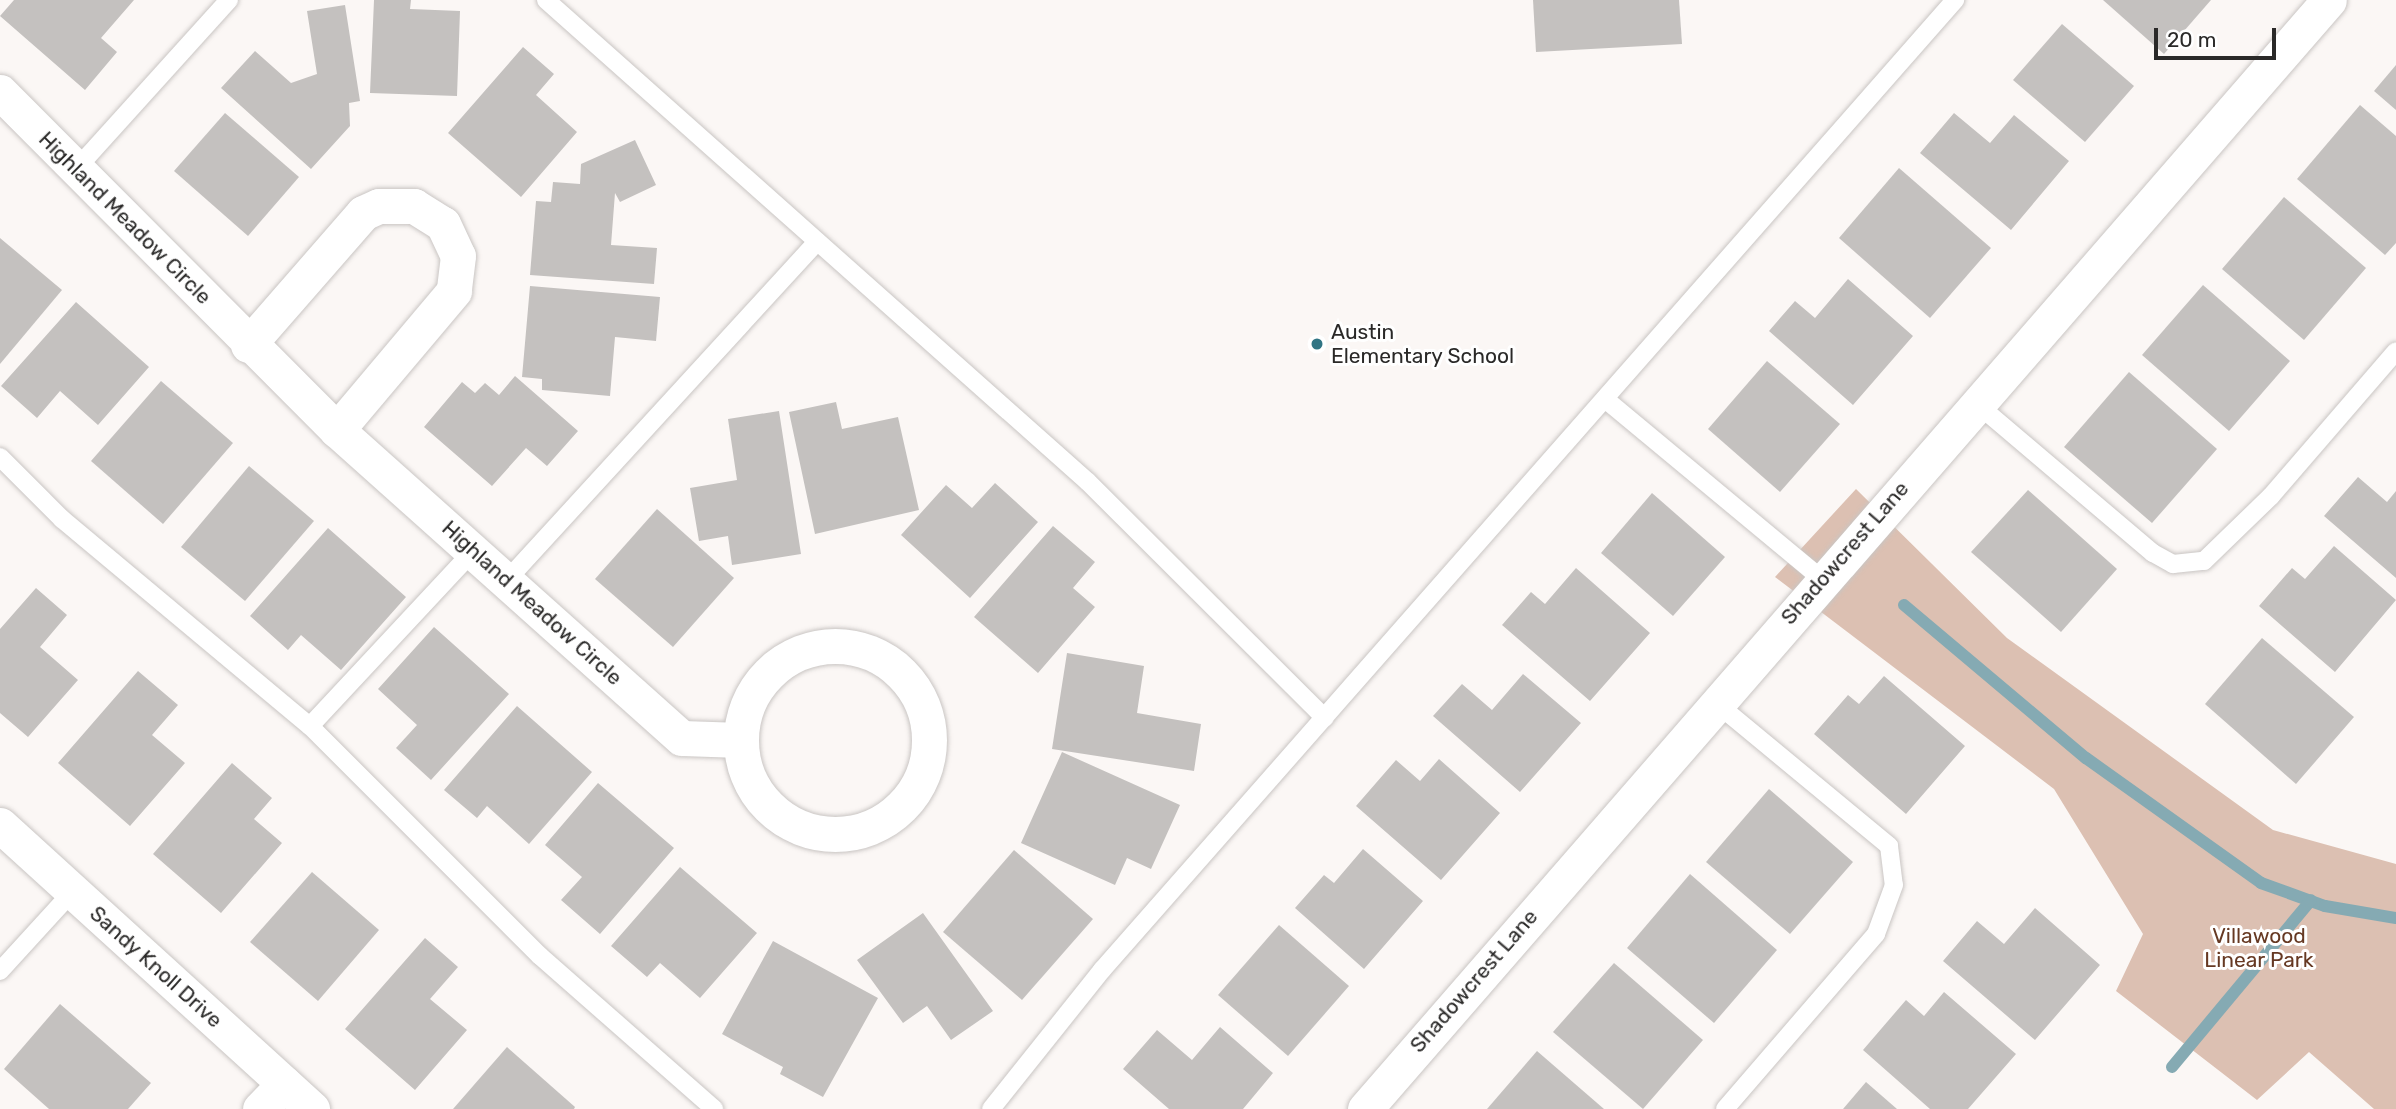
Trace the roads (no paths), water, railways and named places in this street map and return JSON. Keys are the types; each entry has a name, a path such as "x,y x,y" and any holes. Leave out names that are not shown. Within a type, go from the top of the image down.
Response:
{"street":[{"name":"Shadowcrest Lane","path":"1365,1109 1715,702 2329,0"},
{"name":"Highland Meadow Circle","path":"0,92 248,345 337,430 682,738 741,740"},
{"path":"248,345 363,213 379,206 414,206 443,225 458,256 454,291 337,430"},
{"path":"833,645 857,648 897,668 923,703 930,747 912,796 894,815 870,828 818,834 771,811 744,766 741,740 752,693 768,674 786,659 833,645"},
{"name":"Sandy Knoll Drive","path":"0,825 312,1109"},
{"path":"260,1109 284,1084"}],"lane":[{"path":"77,168 229,0"},
{"path":"546,0 1088,482 1325,718"},
{"path":"991,1109 1102,970 1955,0"},
{"path":"508,580 817,242"},
{"path":"1976,402 2153,553 2173,564 2204,561 2271,496 2396,351"},
{"path":"1605,399 1822,579"},
{"path":"0,457 62,519 310,726 540,956 714,1109"},
{"path":"310,726 474,550"},
{"path":"1715,702 1889,846 1894,886 1877,934 1725,1109"},
{"path":"0,971 73,891"}],"waterway":[{"path":"1904,605 2086,758 2261,883 2325,906 2396,918"},
{"path":"2172,1067 2311,900"}],"place":[{"name":"Austin Elementary School","path":"1317,344"}],"park label":[{"name":"Villawood Linear Park","path":"2259,948"}]}
